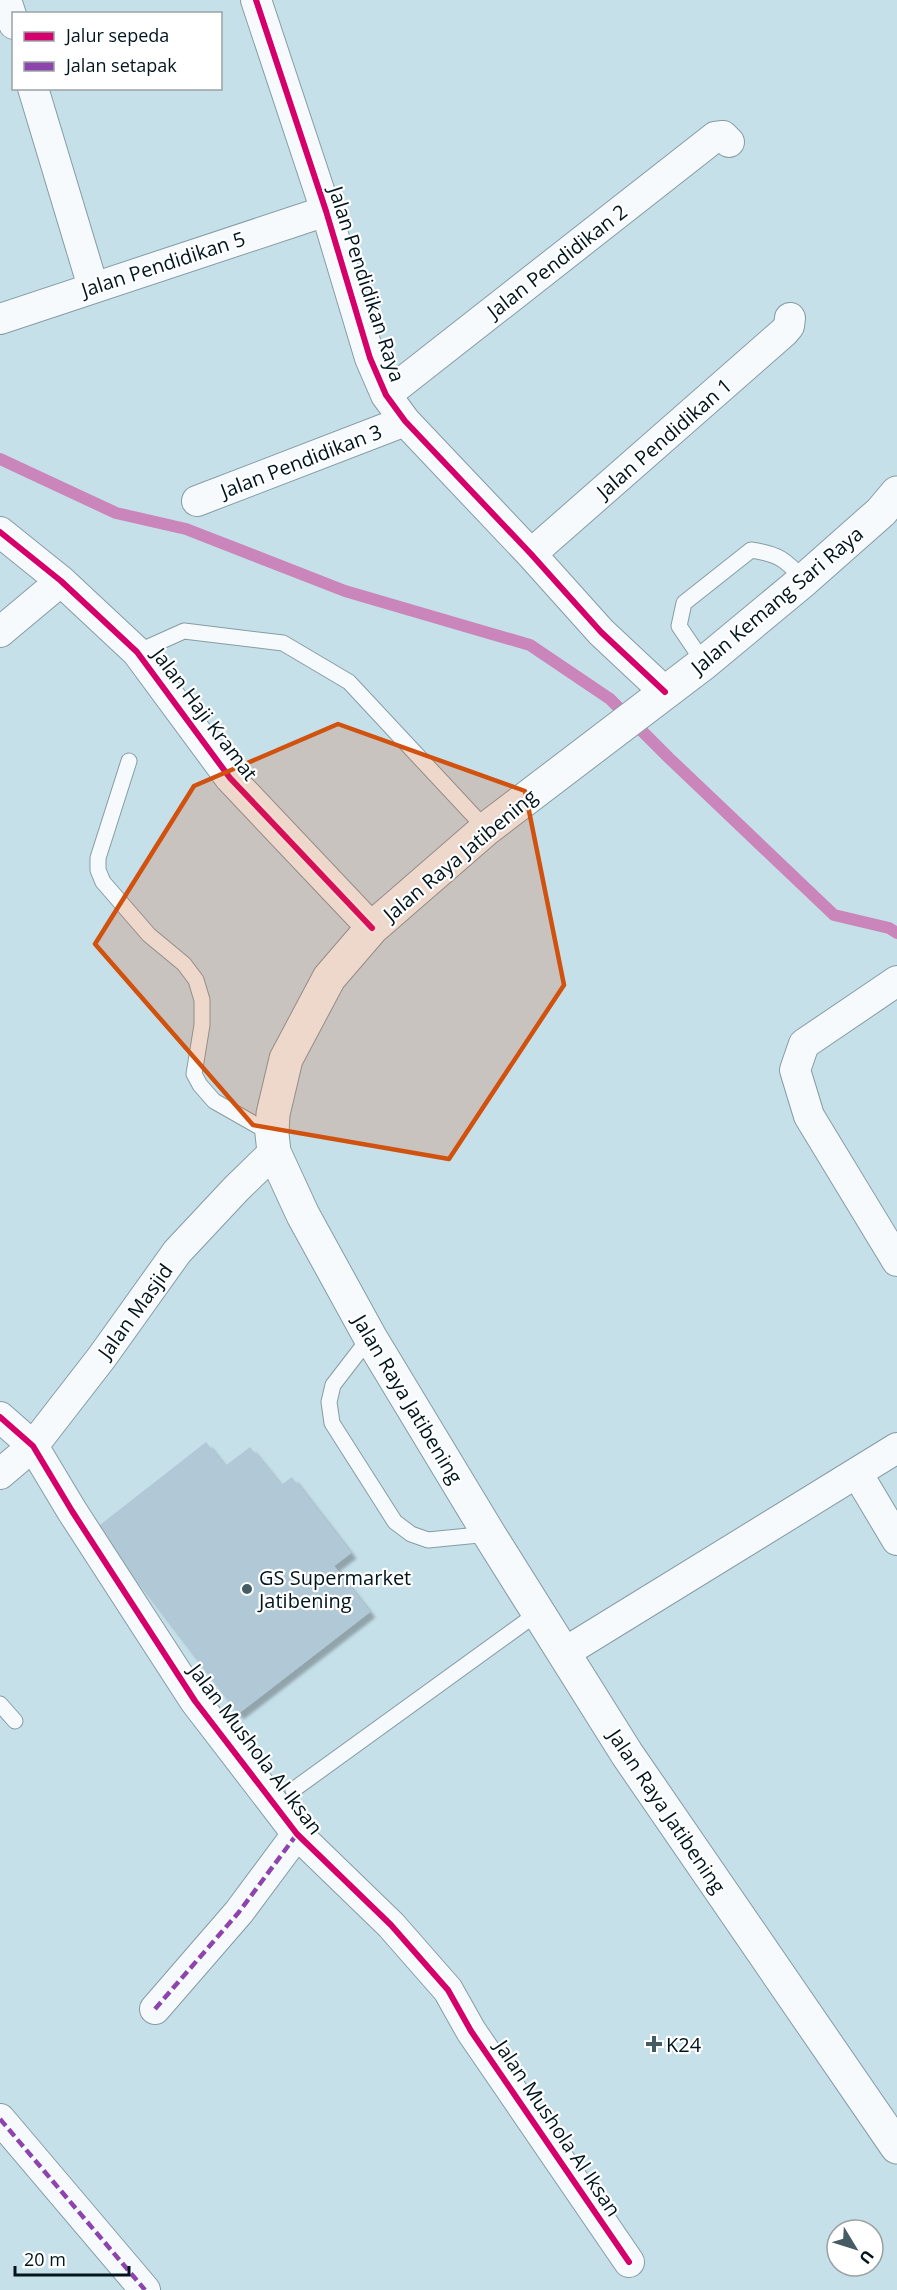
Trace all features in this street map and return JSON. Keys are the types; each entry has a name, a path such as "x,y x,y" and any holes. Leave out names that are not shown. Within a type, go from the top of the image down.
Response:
{"main road":[{"name":"Jalan Kemang Sari Raya","path":"658,697 704,663 804,580 881,512 897,493"},
{"name":"Jalan Raya Jatibening","path":"658,697 486,829 372,928 329,978 286,1059 273,1114 273,1143 303,1215 369,1337 489,1534 627,1754 897,2146"}],"street":[{"path":"6,0 12,18"},
{"name":"Jalan Pendidikan Raya","path":"256,0 326,211 370,358 386,395 405,421 531,554 658,697"},
{"path":"34,90 93,287"},
{"name":"Jalan Pendidikan 2","path":"386,395 715,137 723,136 729,142"},
{"name":"Jalan Pendidikan 5","path":"0,319 326,211"},
{"name":"Jalan Pendidikan 1","path":"531,554 784,332 789,326 790,318"},
{"name":"Jalan Pendidikan 3","path":"197,501 405,421"},
{"name":"Jalan Haji Kramat","path":"0,532 61,581 137,652 230,778 372,928"},
{"path":"0,632 61,581"},
{"path":"897,981 804,1044 795,1070 809,1116 897,1261"},
{"name":"Jalan Masjid","path":"0,1474 33,1446 102,1357 177,1252 236,1189 273,1143"},
{"name":"Jalan Mushola Al Iksan","path":"0,1417 33,1446 72,1511 195,1701 297,1834 391,1925 448,1990 471,2031 629,2262"},
{"path":"564,1653 897,1448"},
{"path":"857,1473 897,1540"},
{"path":"155,2009 239,1912 297,1834"},
{"path":"0,2119 145,2290"}],"lane":[{"path":"704,663 679,626 684,603 751,550 769,552 785,559 804,580"},
{"path":"137,652 184,631 283,643 349,682 486,829"},
{"path":"129,761 98,858 98,870 103,882 149,935 184,964 196,980 202,1000 202,1025 194,1074 200,1085 214,1101 273,1143"},
{"path":"369,1337 333,1385 329,1402 332,1423 395,1522 411,1534 428,1540 489,1534"},
{"path":"293,1790 539,1612"},
{"path":"0,1704 15,1721"}],"highlighted area":[{"path":"338,724 525,791 564,985 449,1159 253,1125 95,944 194,786"}],"building":[{"name":"GS Supermarket Jatibening","path":"206,1442 225,1466 250,1447 281,1485 292,1477 351,1553 334,1566 370,1612 238,1714 96,1528"}],"waterway":[{"path":"0,459 116,513 186,529 345,591 530,645 610,699 834,915 889,928 897,933"}],"marked path":[{"path":"155,2009 239,1912 297,1834"},
{"path":"0,2119 145,2290"}],"cycle path":[{"path":"256,0 326,211 370,358 386,395 405,421 601,632 665,692"},
{"path":"0,532 61,581 137,652 230,778 372,928"},
{"path":"0,1417 33,1446 72,1511 195,1701 297,1834 391,1925 448,1990 471,2031 629,2262"}],"place":[{"name":"GS Supermarket Jatibening","path":"247,1589"},
{"name":"K24","path":"654,2044"}]}
